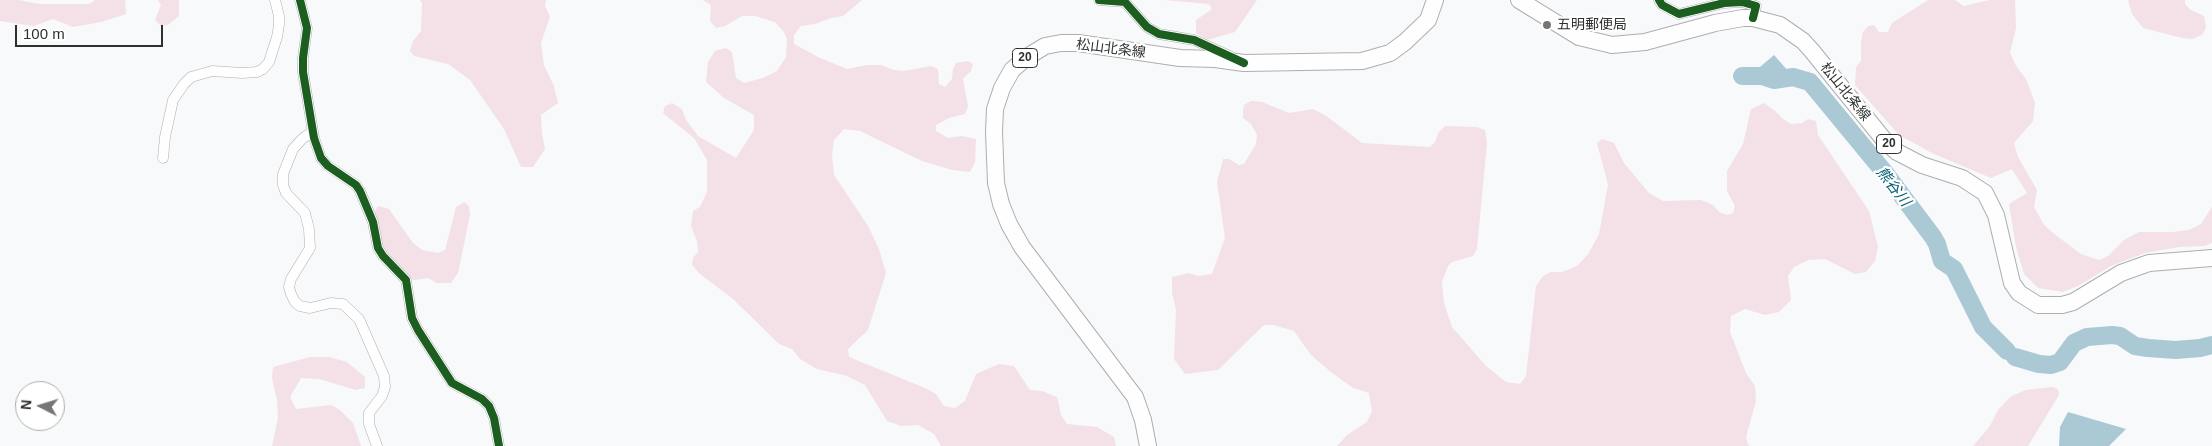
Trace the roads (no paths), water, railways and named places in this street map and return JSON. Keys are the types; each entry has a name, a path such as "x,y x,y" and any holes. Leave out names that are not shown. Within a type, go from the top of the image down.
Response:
{"main road":[{"name":"松山北条線","path":"1148,446 1143,420 1134,397 1022,247 1009,224 1001,204 996,183 995,109 1002,88 1012,70 1027,57 1045,46 1061,43 1078,43 1180,58 1215,59 1244,63 1335,63 1362,61 1390,53 1422,28 1428,20 1435,0"},
{"name":"松山北条線","path":"1528,3 1578,37 1612,45 1645,42 1715,23 1753,18 1780,25 1803,41 1885,141 1897,152 1922,164 1962,178 1984,193 1996,215 2012,283 2027,300 2038,305 2062,305 2073,302 2121,273 2136,267 2164,261 2191,261 2212,258"}],"street":[{"path":"163,158 167,123 173,100 184,84 200,73 212,71 257,72 263,69 269,62 279,25 275,0"},
{"path":"300,0 307,28 303,72 313,131 321,158 328,166 356,185 360,191 373,222 378,248 383,256 406,280 412,318 452,383 482,399 489,406 494,418 499,446"},
{"path":"1099,0 1125,2 1147,27 1159,34 1194,40 1244,63"},
{"path":"1658,0 1662,5 1679,14 1724,3 1742,2 1756,6 1753,18"},
{"path":"313,131 293,149 283,174 283,185 286,193 305,212 309,229 310,248 291,279 289,286 295,302 300,306 310,308 331,303 343,304 359,319 384,376 385,387 382,396 369,413 369,424 377,446"}],"water":[{"path":"1774,55 1789,72 1779,75 1766,74 1760,67"},
{"path":"2068,412 2126,429 2109,446 2059,446 2060,427"}],"waterway":[{"name":"熊谷川","path":"1742,76 1762,76 1774,80 1793,77 1810,82 1885,173 1933,237 1942,261 1954,269 1983,327 2007,351"},
{"name":"熊谷川","path":"2015,357 2039,364 2051,365 2060,362 2074,343 2087,337 2112,335 2120,336 2135,346 2148,348 2176,350 2212,345"}],"place":[{"name":"五明郵便局","path":"1547,25"}]}
